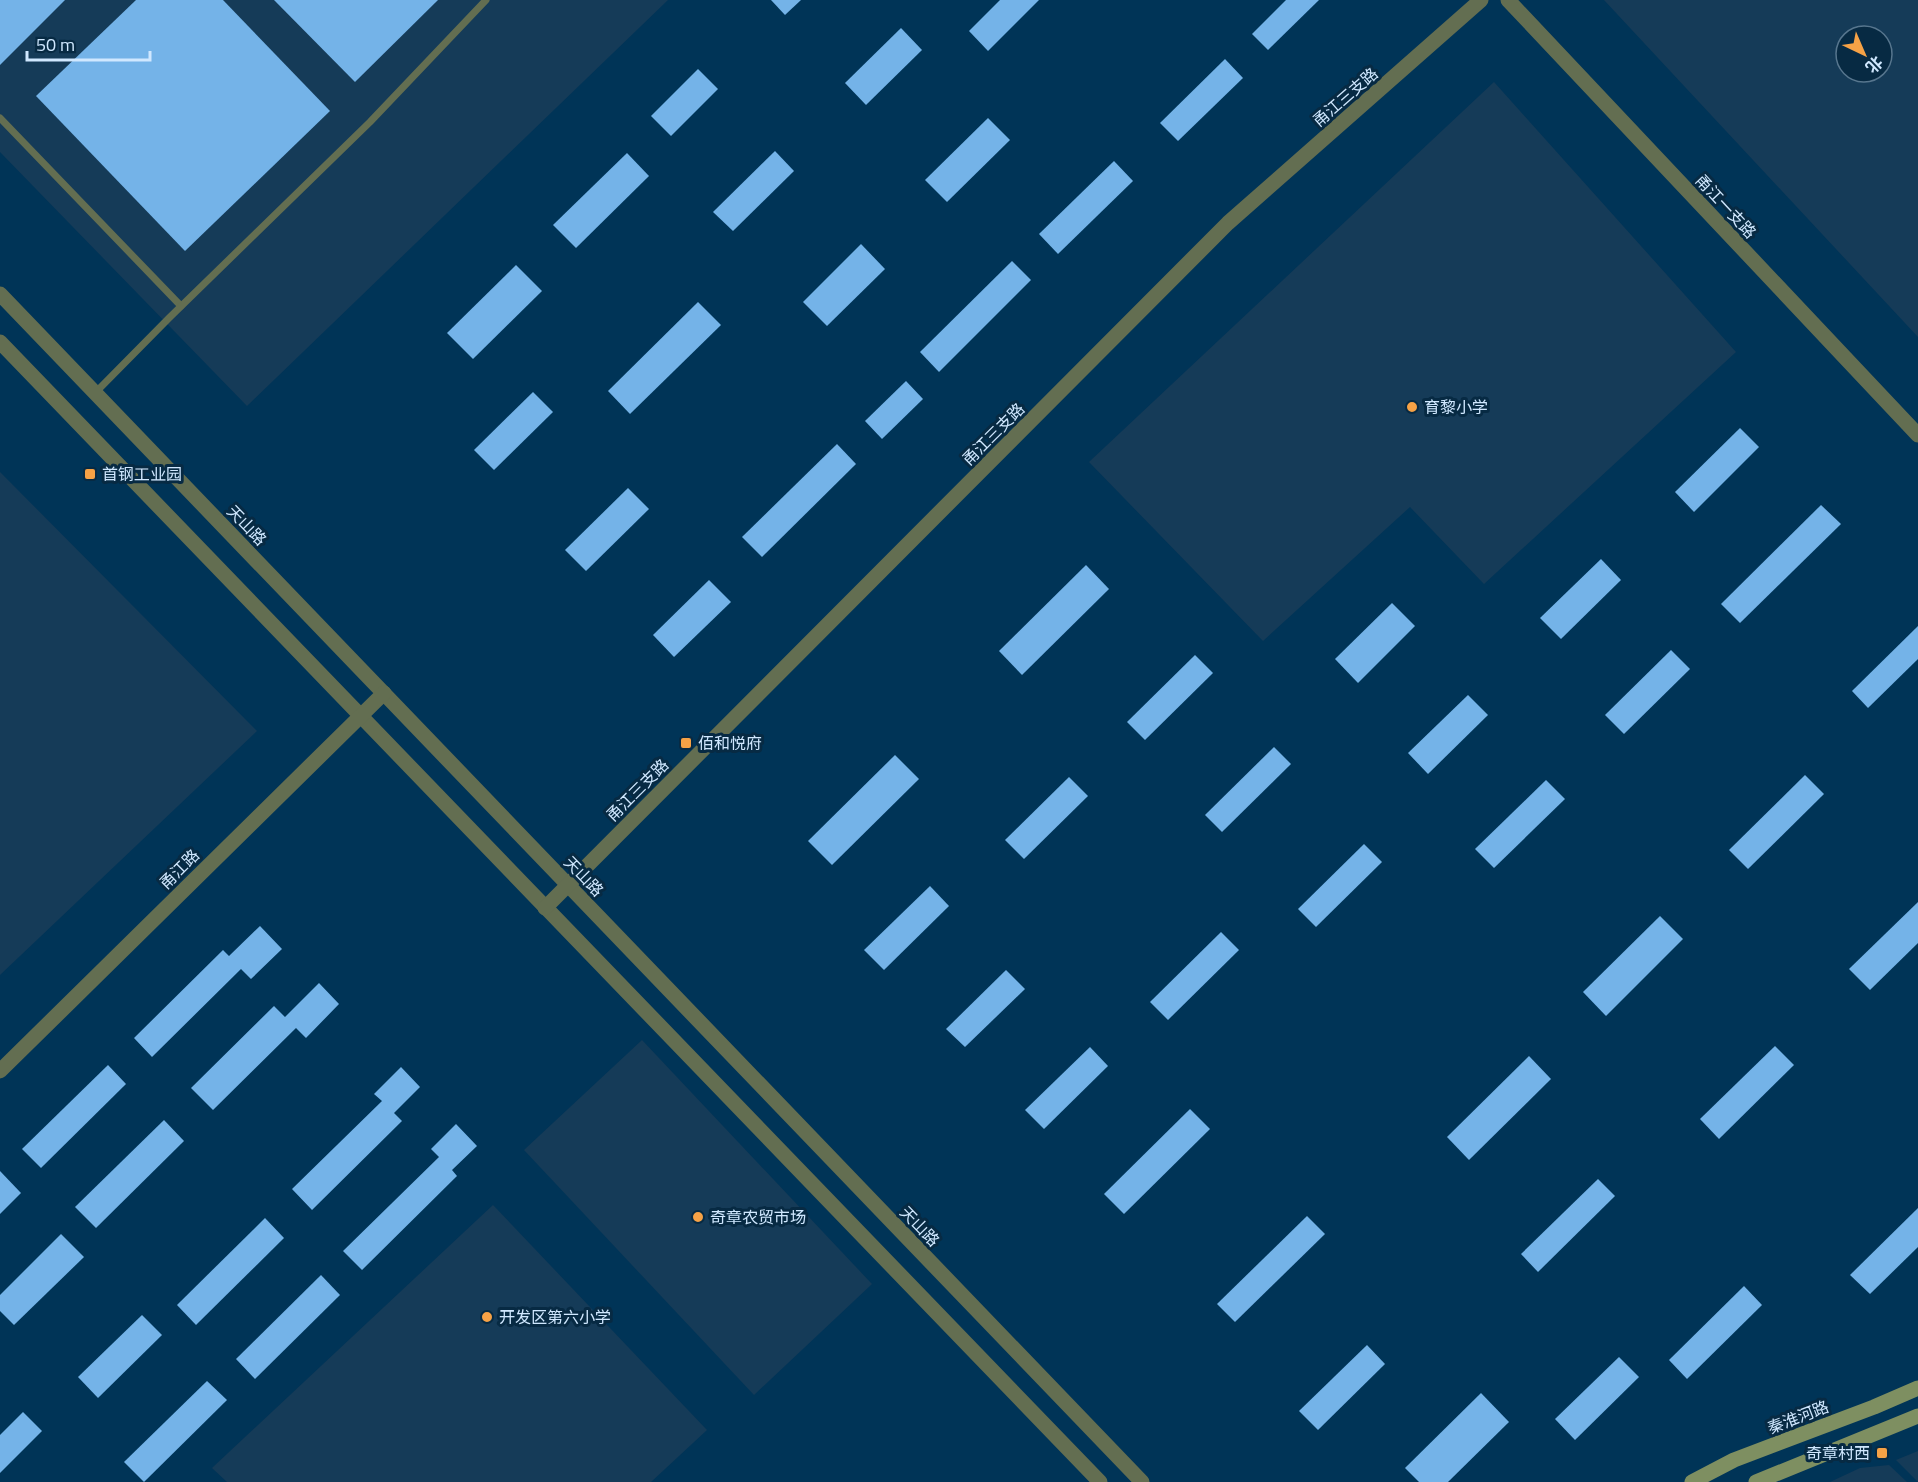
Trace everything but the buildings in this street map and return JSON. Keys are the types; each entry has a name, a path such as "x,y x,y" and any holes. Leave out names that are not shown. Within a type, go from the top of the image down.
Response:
{"main road":[{"name":"秦淮河路","path":"1692,1482 1734,1461 1918,1388"},
{"path":"1756,1482 1918,1416"}],"street":[{"name":"甬江三支路","path":"545,908 1228,223 1481,0"},
{"name":"甬江一支路","path":"1508,0 1918,435"},
{"name":"天山路","path":"0,294 1142,1482"},
{"path":"0,342 1100,1482"},
{"name":"甬江路","path":"0,1071 384,693"}],"lane":[{"path":"95,393 370,122 486,0"},
{"path":"0,118 181,306"}],"shaded area":[{"path":"0,0 668,0 247,406 0,152"},
{"path":"1604,0 1918,0 1918,337"},
{"name":"育黎小学","path":"1494,82 1736,352 1484,584 1410,507 1263,641 1089,462"},
{"path":"0,472 257,731 0,975"},
{"name":"奇章农贸市场","path":"642,1040 872,1284 754,1395 524,1150"},
{"name":"开发区第六小学","path":"493,1205 707,1430 651,1482 227,1482 212,1468"},
{"path":"1918,1451 1918,1482 1896,1460"},
{"path":"1889,1465 1907,1482 1830,1482 1860,1468"}],"place":[{"name":"育黎小学","path":"1412,407"},
{"name":"首钢工业园","path":"90,474"},
{"name":"佰和悦府","path":"686,743"},
{"name":"奇章农贸市场","path":"698,1217"},
{"name":"开发区第六小学","path":"487,1317"},
{"name":"奇章村西","path":"1882,1453"}]}
